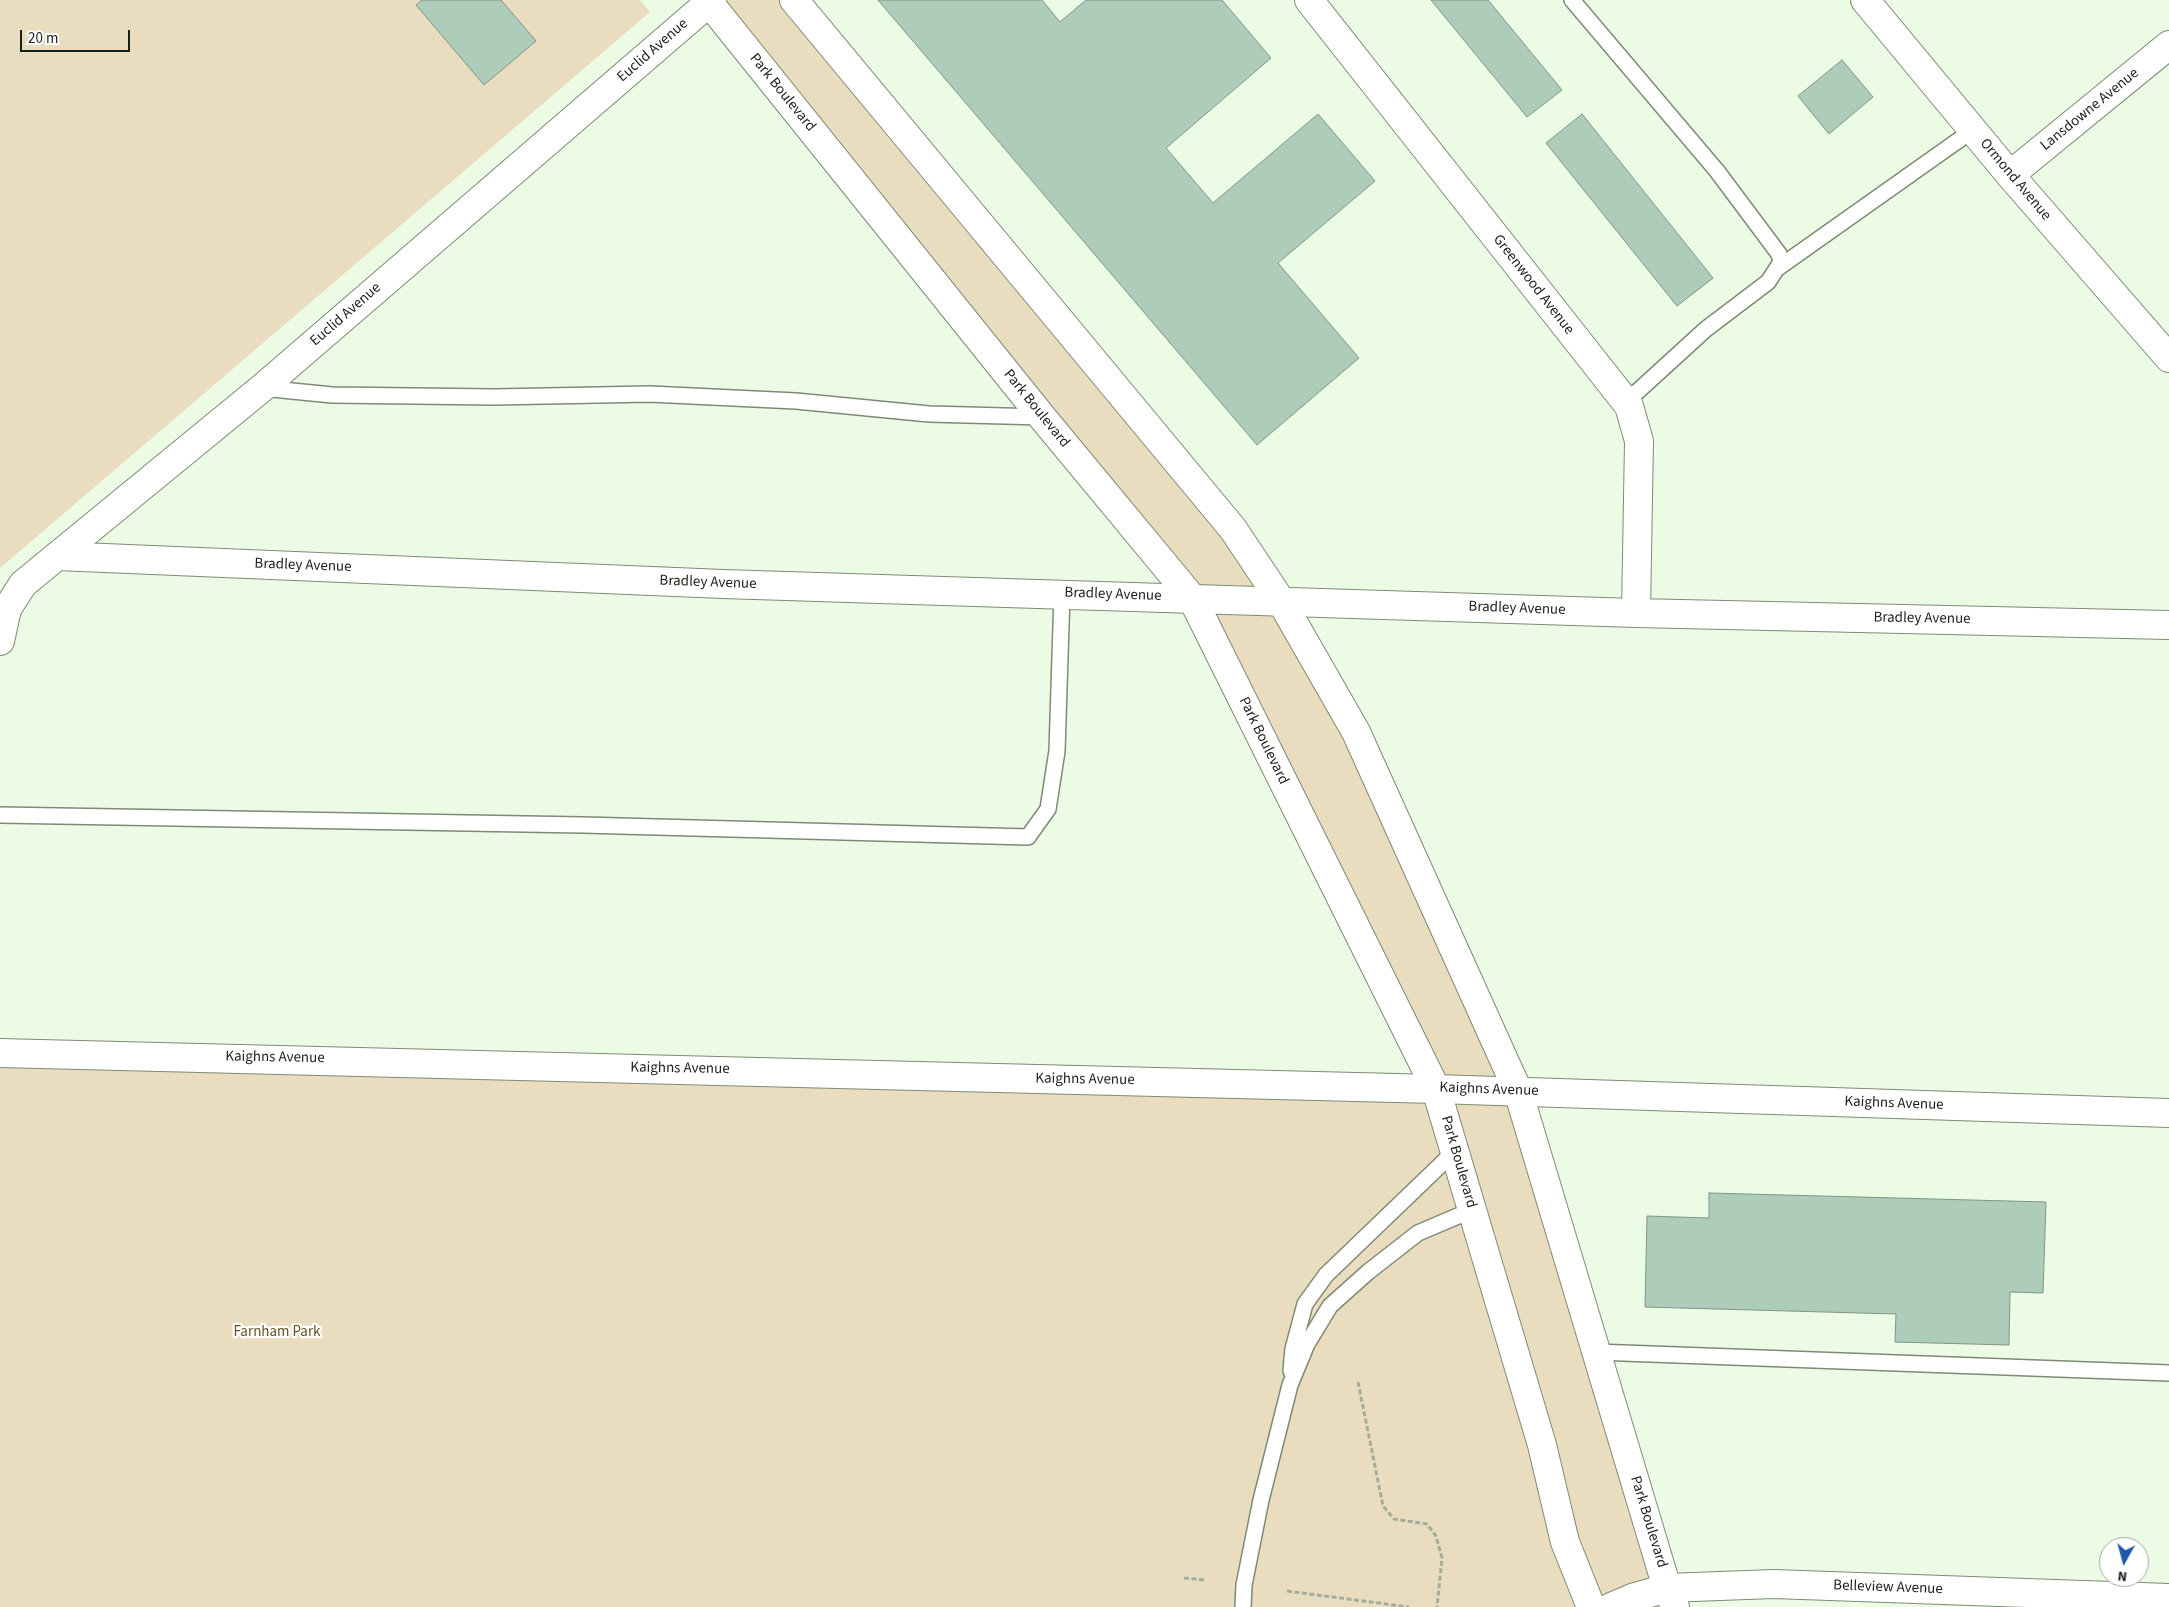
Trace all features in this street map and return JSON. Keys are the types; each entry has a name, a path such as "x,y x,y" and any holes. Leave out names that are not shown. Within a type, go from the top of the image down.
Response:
{"street":[{"name":"Park Boulevard","path":"794,0 1233,529 1281,601 1356,732 1518,1091 1671,1597"},
{"name":"Greenwood Avenue","path":"1309,0 1629,406 1639,441 1636,613"},
{"name":"Ormond Avenue","path":"1865,0 2010,176 2169,358"},
{"name":"Park Boulevard","path":"709,1 1042,416 1192,598 1436,1089 1542,1445 1565,1542 1591,1607"},
{"name":"Euclid Avenue","path":"0,641 7,609 23,584 262,388 709,1"},
{"name":"Lansdowne Avenue","path":"2010,176 2169,45"},
{"name":"Bradley Avenue","path":"57,556 713,583 1636,613 2169,625"},
{"name":"Kaighns Avenue","path":"0,1053 1518,1091 2169,1113"},
{"name":"Belleview Avenue","path":"1611,1607 1632,1598 1671,1597 1773,1584 2169,1598"}],"lane":[{"path":"1572,0 1717,172 1780,254 1781,262 1768,282 1706,329 1626,402"},
{"path":"1778,268 1973,130"},
{"path":"262,388 332,395 466,397 650,394 796,401 929,414 1042,416"},
{"path":"0,815 584,826 1028,838 1048,809 1057,751 1062,594"},
{"path":"1290,1385 1293,1349 1305,1304 1326,1275 1455,1151"},
{"path":"1243,1607 1244,1585 1261,1500 1290,1385 1307,1344 1330,1306 1368,1272 1418,1233 1472,1210"},
{"path":"1596,1352 2169,1373"}],"path":[{"path":"1358,1382 1383,1506 1394,1519 1427,1524 1436,1536 1442,1558 1437,1607"},
{"path":"1184,1578 1204,1580"},
{"path":"1287,1591 1409,1607"}],"green space":[{"path":"0,0 640,0 650,12 0,568"},
{"name":"Farnham Park","path":"707,0 794,0 1281,601 1501,1055 1675,1607 0,1607 0,1053 1436,1088 1192,598"}],"building":[{"path":"422,0 501,0 536,41 484,85 416,5"},
{"path":"878,0 1042,0 1060,22 1086,0 1222,0 1271,58 1166,148 1213,203 1318,114 1375,181 1278,263 1359,358 1257,445"},
{"path":"1431,0 1488,0 1562,90 1527,117"},
{"path":"1842,60 1873,97 1829,134 1798,96"},
{"path":"1582,114 1713,278 1677,306 1546,143"},
{"path":"1709,1193 2046,1202 2043,1293 2010,1292 2009,1345 1895,1342 1896,1314 1645,1307 1647,1216 1709,1218"}]}
